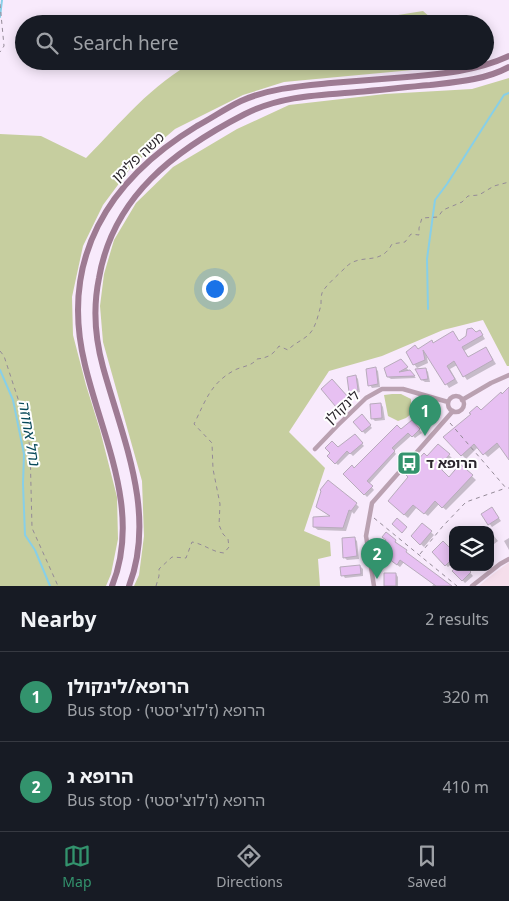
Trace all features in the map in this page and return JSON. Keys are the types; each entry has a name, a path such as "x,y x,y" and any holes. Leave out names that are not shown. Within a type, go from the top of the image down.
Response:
{"main road":[{"name":"משה פלימן","path":"494,62 509,56"},
{"name":"משה פלימן","path":"129,586 138,544 140,520 137,495 129,455 101,361 95,315 97,290 104,253 114,227 132,199 153,176 185,149 231,121 262,106 283,100 316,95 457,82 482,77 509,67"},
{"name":"משה פלימן","path":"112,586 122,543 123,521 114,464 85,364 78,310 81,284 90,246 106,209 121,189 140,169 173,141 232,106 258,95 289,87 450,73 463,70"}],"street":[{"path":"453,412 448,402 454,397 462,400 509,375"},
{"name":"לינקולן","path":"315,450 366,398 382,390 404,389 448,402"},
{"path":"374,586 366,536 372,504 446,418 453,412 462,410 464,405 462,400"},
{"path":"472,586 509,559"}],"path":[{"path":"0,4 4,46 0,52"},
{"path":"156,586 159,569 172,557 186,558 192,542 204,544 213,552 224,553 229,547 228,539 223,534 220,526 220,504 213,469 212,442 194,424 212,387 233,370 253,364 257,359 274,353 278,346 288,350 293,344 304,340 314,328 322,292 348,265 366,258 378,258 388,251 392,244 405,242 411,234 419,235 422,218 438,217 442,210 462,202 468,196 479,195 494,186 509,182"},
{"path":"0,352 4,356 23,414 30,447 32,528 58,586"},
{"path":"446,418 506,488"},
{"path":"420,555 443,526 466,502 509,488"},
{"path":"370,514 457,586"}],"shaded area":[{"path":"509,562 509,586 479,586 488,578"}],"green space":[{"path":"423,11 428,15 398,15"},
{"path":"180,70 412,70 284,82 243,95 175,129 132,166 103,205 83,246 72,297 73,335 117,497 118,539 111,574 106,586 0,586 0,134 41,136 86,158 124,118"},
{"path":"509,78 509,366 507,366 483,320 443,330 382,356 329,371 289,432 325,468 304,531 330,542 331,556 318,559 320,586 134,586 139,575 144,536 142,481 103,342 100,306 104,274 114,240 136,203 173,167 237,129 289,105 385,94 472,89"},
{"path":"401,394 411,399 411,414 406,418 398,421 388,416 384,395"}],"building":[{"path":"472,328 476,332 480,330 483,335 462,347 468,357 486,347 493,360 463,377 454,361 447,366 455,379 445,385 423,350 425,360 413,365 406,352 415,345 418,349 432,340 433,343 453,331 459,341 466,336 467,329"},
{"path":"401,359 408,367 399,372 410,370 415,376 387,377 384,368"},
{"path":"376,367 378,384 368,386 366,369"},
{"path":"426,368 428,379 421,380 415,369"},
{"path":"356,375 358,390 349,392 347,377"},
{"path":"332,379 348,397 336,407 321,389"},
{"path":"509,387 509,460 497,443 483,455 474,444 461,456 443,437 471,414 469,413 477,406 481,410"},
{"path":"426,401 437,414 425,423 414,410"},
{"path":"381,403 382,418 371,419 370,404"},
{"path":"362,414 371,425 362,432 353,422"},
{"path":"412,420 420,429 412,437 408,433 392,448 395,451 367,481 373,486 364,495 343,474 352,465 354,468 397,425 401,429"},
{"path":"355,434 363,443 350,454 347,451 335,464 327,456 330,453 325,448 332,441 338,447"},
{"path":"438,444 450,454 439,467 449,477 460,464 473,475 442,508 435,501 424,514 413,505 404,515 388,501 408,477 405,474 424,453 427,456"},
{"path":"328,480 357,503 351,511 349,510 343,528 313,527 313,517 330,516 316,507 320,490"},
{"path":"492,507 499,518 488,525 481,514"},
{"path":"397,518 407,527 402,533 392,524"},
{"path":"422,523 432,531 420,545 411,536"},
{"path":"386,532 396,540 395,542 407,550 406,552 452,586 436,586 400,560 397,565 389,559 392,555 382,546 386,540 382,537"},
{"path":"355,537 357,556 343,558 342,538"},
{"path":"443,541 449,547 449,562 445,566 432,552"},
{"path":"360,565 361,574 341,576 340,567"},
{"path":"452,571 470,571 462,581"},
{"path":"384,573 396,573 396,586 384,586"}],"waterway":[{"name":"נחל אחוזה","path":"0,17 2,0"},
{"path":"428,309 427,259 435,200 504,95 509,93"},
{"name":"נחל אחוזה","path":"0,370 13,400 24,454 25,535 35,550 50,586"}],"place":[{"name":"הרופא/לינקולן","path":"425,436"},
{"name":"הרופא ד","path":"409,463"},
{"name":"הרופא ג","path":"377,579"}]}
